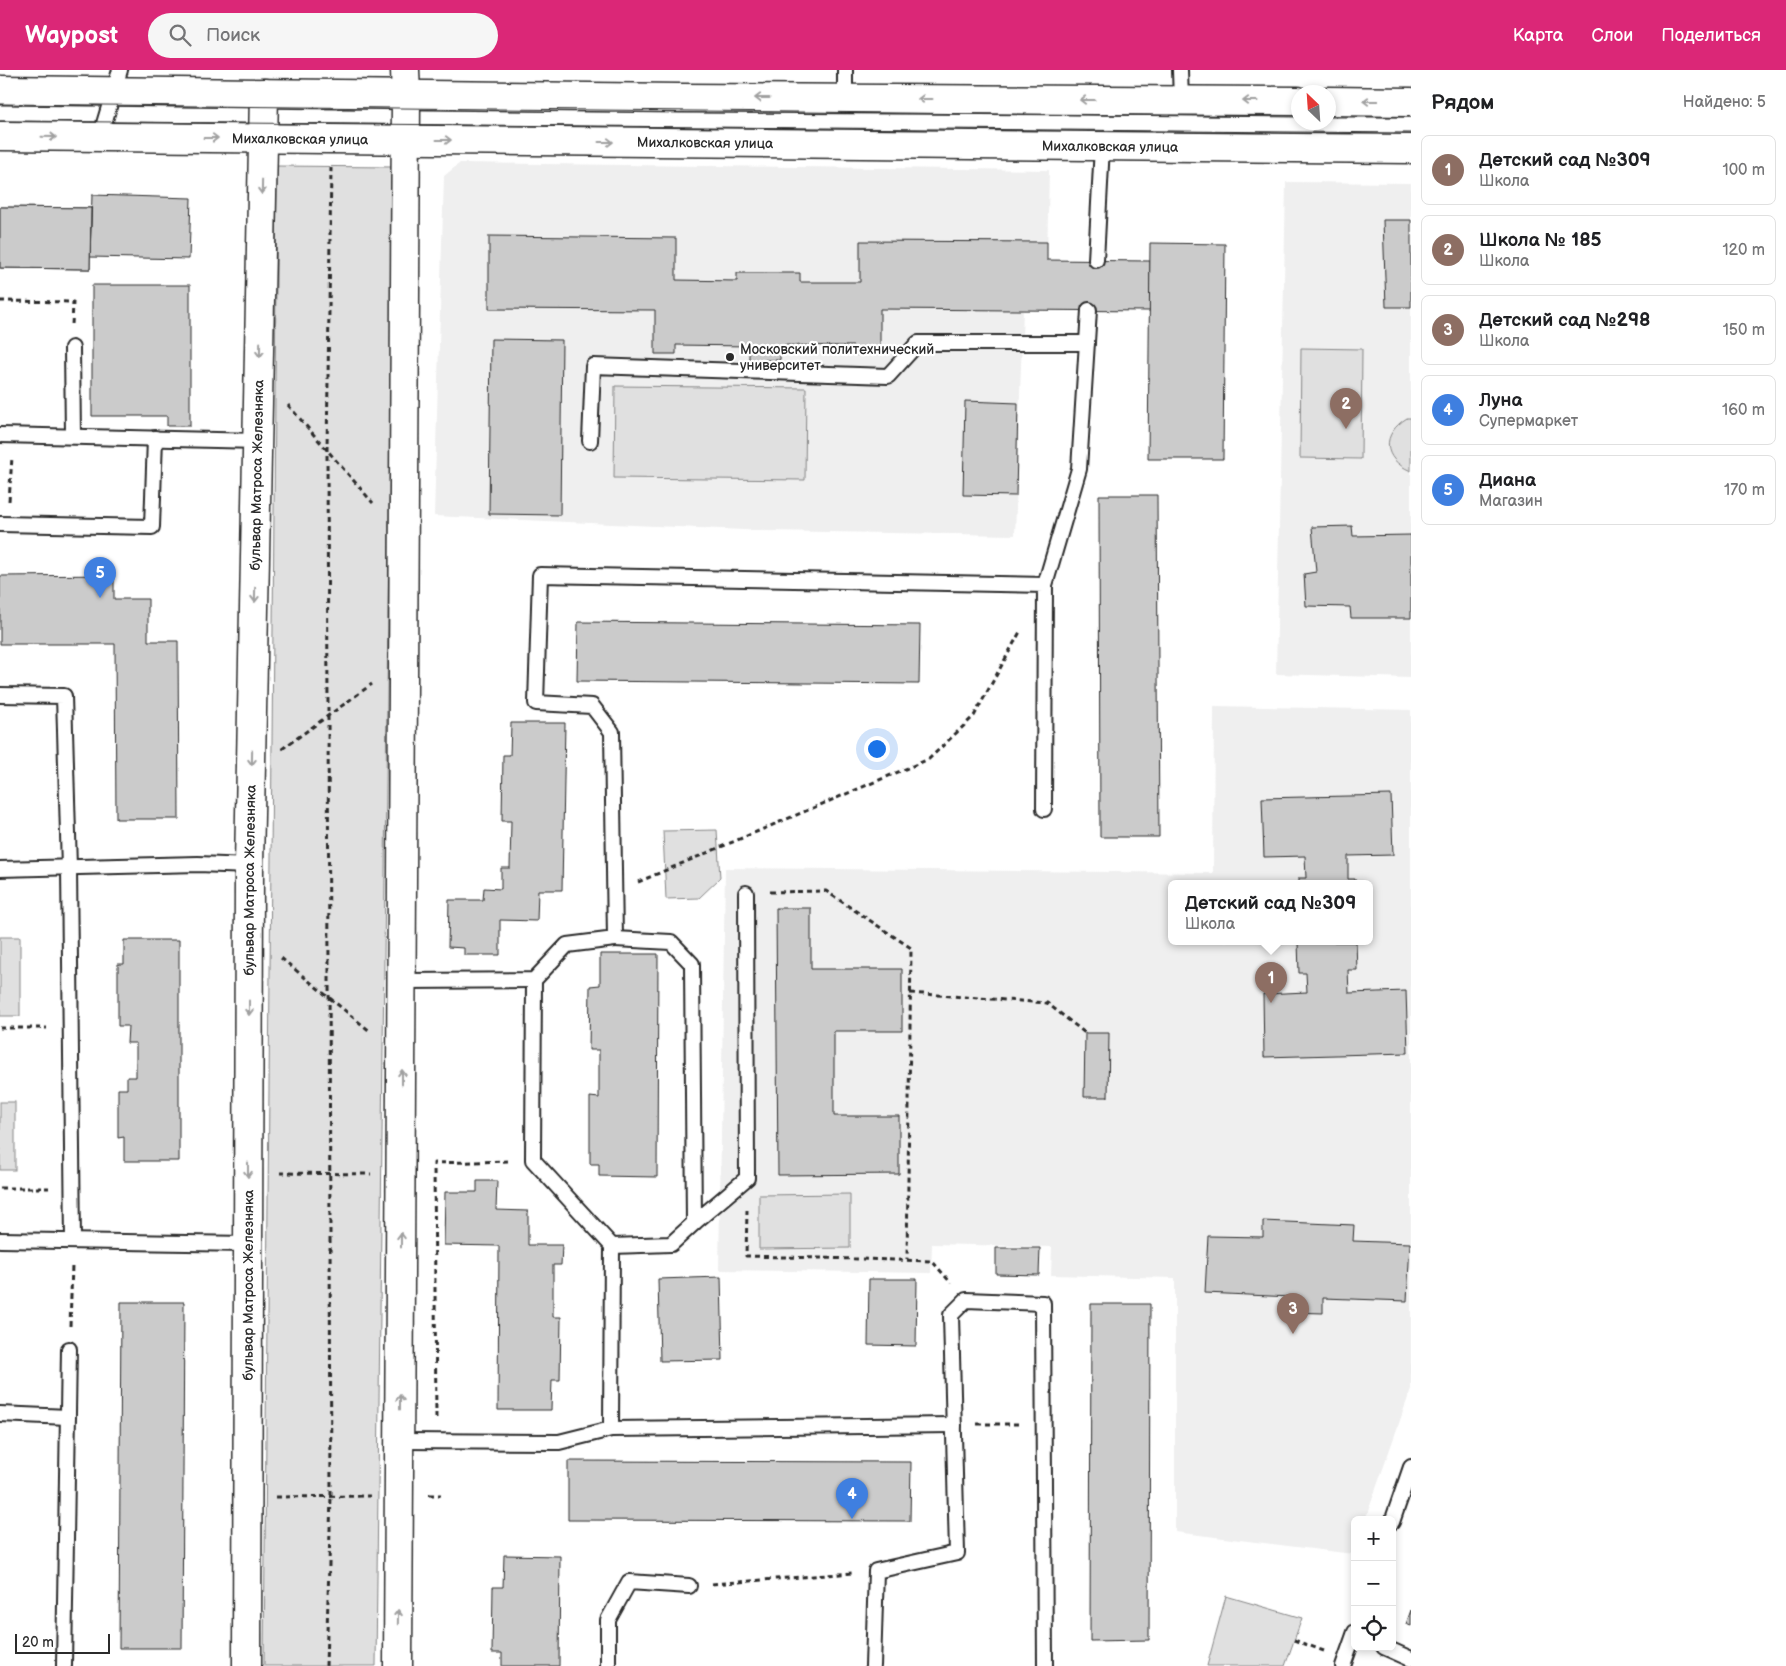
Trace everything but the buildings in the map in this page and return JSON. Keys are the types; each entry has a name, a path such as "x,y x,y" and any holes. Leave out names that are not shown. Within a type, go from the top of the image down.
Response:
{"street":[{"path":"0,90 117,81 264,93 405,82 845,98 1291,101"},
{"path":"398,1666 405,82"},
{"name":"бульвар Матроса Железняка","path":"247,1666 249,866 259,441 264,93"},
{"path":"1336,101 1411,102"},
{"name":"Михалковская улица","path":"0,136 1411,149"}],"lane":[{"path":"845,70 845,98"},
{"path":"1180,70 1180,101"},
{"path":"100,137 117,81"},
{"path":"1096,260 1102,146"},
{"path":"1044,809 1045,585 1079,470 1089,310"},
{"path":"590,441 593,366 888,376 918,343 1087,343"},
{"path":"72,348 73,436"},
{"path":"6,435 259,441"},
{"path":"4,524 152,526 155,438"},
{"path":"615,939 612,732 592,706 536,704 540,575 1045,585"},
{"path":"0,695 64,696 69,868 73,1241"},
{"path":"0,869 198,864 249,866"},
{"path":"612,1246 670,1244 747,1178 746,892"},
{"path":"611,1428 612,1246 533,1160 534,980 567,946 615,939 671,942 692,964 694,1223"},
{"path":"402,981 534,980"},
{"path":"0,1240 248,1244"},
{"path":"873,1666 876,1571 958,1553 951,1315 966,1300 1043,1303 1045,1666"},
{"path":"64,1666 69,1349"},
{"path":"0,1414 68,1418"},
{"path":"400,1441 559,1442 611,1428 954,1425"},
{"path":"1394,1516 1411,1467"},
{"path":"608,1666 608,1620 629,1582 688,1586"},
{"path":"1344,1662 1351,1642"},
{"path":"1393,1651 1411,1659"}],"path":[{"path":"326,1666 331,1496 327,450 331,162"},
{"path":"0,301 73,302 72,348"},
{"path":"284,400 373,503"},
{"path":"4,524 6,435"},
{"path":"614,891 929,759 974,716 1021,628"},
{"path":"282,750 380,678"},
{"path":"746,892 826,891 910,948 907,1259"},
{"path":"280,958 377,1036"},
{"path":"910,993 1047,1004 1085,1033"},
{"path":"0,1028 71,1028"},
{"path":"436,1441 434,1163 533,1160"},
{"path":"280,1173 377,1174"},
{"path":"747,1178 746,1256 932,1261 966,1300"},
{"path":"0,1188 73,1188"},
{"path":"69,1349 73,1241"},
{"path":"954,1425 1044,1423"},
{"path":"688,1586 876,1571"},
{"path":"1294,1640 1344,1662"}],"shaded area":[{"name":"Московский политехнический университет","path":"460,163 1049,170 1047,260 1150,261 1225,244 1223,459 1148,459 1150,311 1023,310 1015,535 765,531 434,516 444,176"},
{"path":"277,166 393,167 376,1666 264,1666"},
{"path":"1286,182 1411,183 1411,678 1276,674"},
{"path":"1301,348 1362,349 1361,459 1300,458"},
{"path":"615,386 806,388 805,480 614,478"},
{"path":"1407,418 1411,418 1411,471 1394,460 1388,446 1393,431"},
{"path":"1214,706 1411,710 1411,1389 1366,1516 1351,1516 1351,1554 1175,1532 1175,1278 1051,1275 1052,1247 932,1244 931,1273 719,1270 725,868 1213,873"},
{"path":"717,830 720,878 699,898 666,899 663,831"},
{"path":"0,937 20,937 20,1016 0,1016"},
{"path":"0,1102 15,1102 15,1170 0,1170"},
{"path":"850,1194 850,1248 759,1249 759,1195"},
{"path":"1226,1596 1302,1618 1285,1666 1207,1666"}],"tram line":[{"path":"0,104 1291,117"},
{"path":"1336,117 1411,117"},
{"path":"0,121 1411,133"}],"place":[{"name":"Московский политехнический университет","path":"730,357"},
{"name":"Школа № 185","path":"1346,429"},
{"name":"Диана","path":"100,598"},
{"name":"Детский сад №309","path":"1271,1003"},
{"name":"Детский сад №298","path":"1293,1334"},
{"name":"Луна","path":"852,1519"}]}
